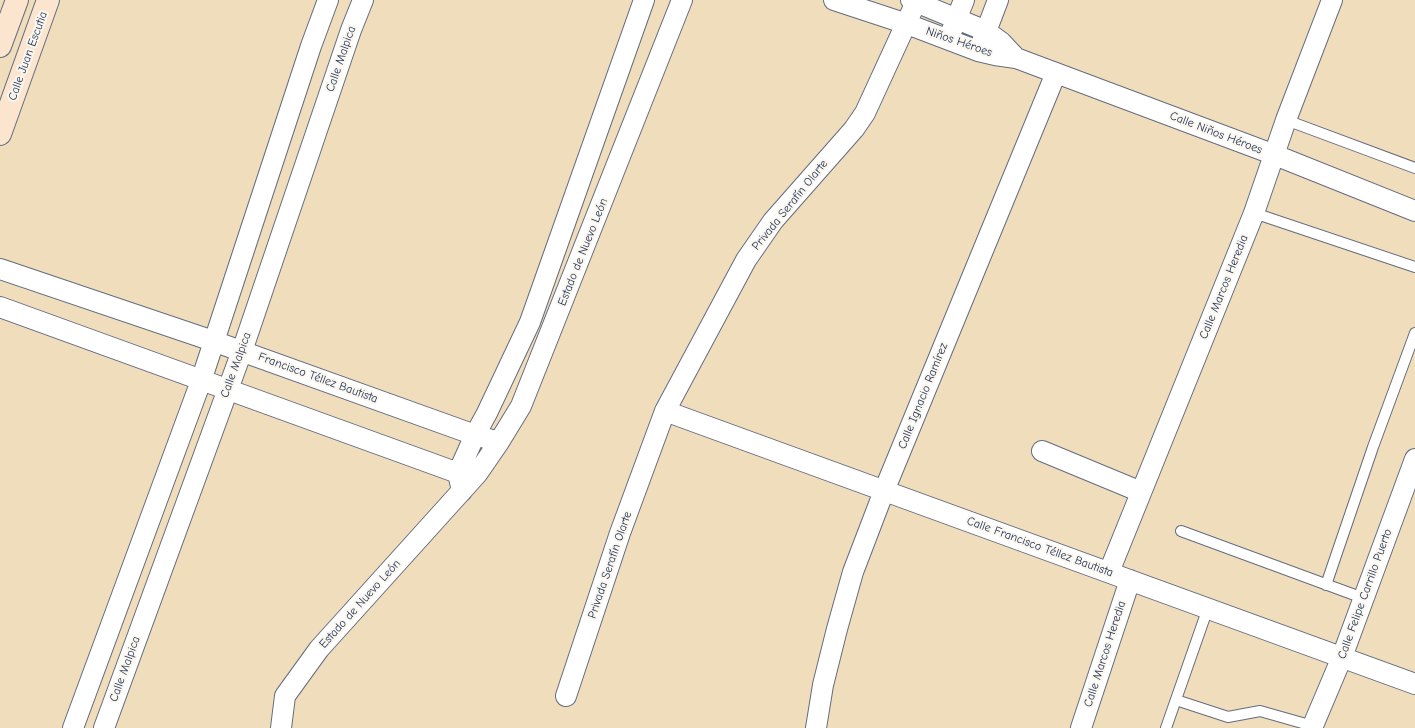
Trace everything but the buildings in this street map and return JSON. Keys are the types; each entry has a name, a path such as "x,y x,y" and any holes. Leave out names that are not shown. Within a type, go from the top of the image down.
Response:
{"main road":[{"path":"0,46 17,0"},
{"name":"Calle Juan Escutia","path":"0,134 48,0"}],"street":[{"path":"73,728 201,381 311,46 328,0"},
{"name":"Calle Malpica","path":"104,728 242,351 351,30 363,0"},
{"name":"Estado de Nuevo León","path":"466,479 474,435 487,413 530,322 644,0"},
{"name":"Estado de Nuevo León","path":"281,728 285,696 319,649 499,442 521,406 682,0"},
{"name":"Niños Héroes","path":"834,0 907,24 978,51 1016,58"},
{"path":"948,39 964,0"},
{"path":"978,51 998,0"},
{"name":"Calle Marcos Heredia","path":"1109,572 1254,213 1286,120 1332,0"},
{"name":"Niños Héroes","path":"914,1 986,31 1001,42 1016,58"},
{"name":"Privada Serafín Olarte","path":"566,696 620,533 665,411 746,260 773,222 854,129 865,113 907,24 914,1"},
{"name":"Calle Niños Héroes","path":"1016,58 1275,155 1415,211"},
{"name":"Calle Ignacio Ramírez","path":"816,728 836,629 851,579 884,491 1056,73"},
{"name":"Francisco Téllez Bautista","path":"0,269 242,351 474,435 499,442"},
{"path":"0,307 466,479"},
{"name":"Calle Francisco Téllez Bautista","path":"665,411 1415,684"},
{"path":"1042,451 1141,492"},
{"name":"Calle Felipe Carrillo Puerto","path":"1313,727 1342,657 1415,460"},
{"name":"Calle Marcos Heredia","path":"1081,728 1130,580"}],"lane":[{"path":"1286,120 1415,168"},
{"path":"1254,213 1415,267"},
{"path":"1326,585 1415,333"},
{"path":"1181,531 1363,598"},
{"path":"1166,728 1208,608"},
{"path":"1176,700 1228,717 1260,711 1313,727"}]}
